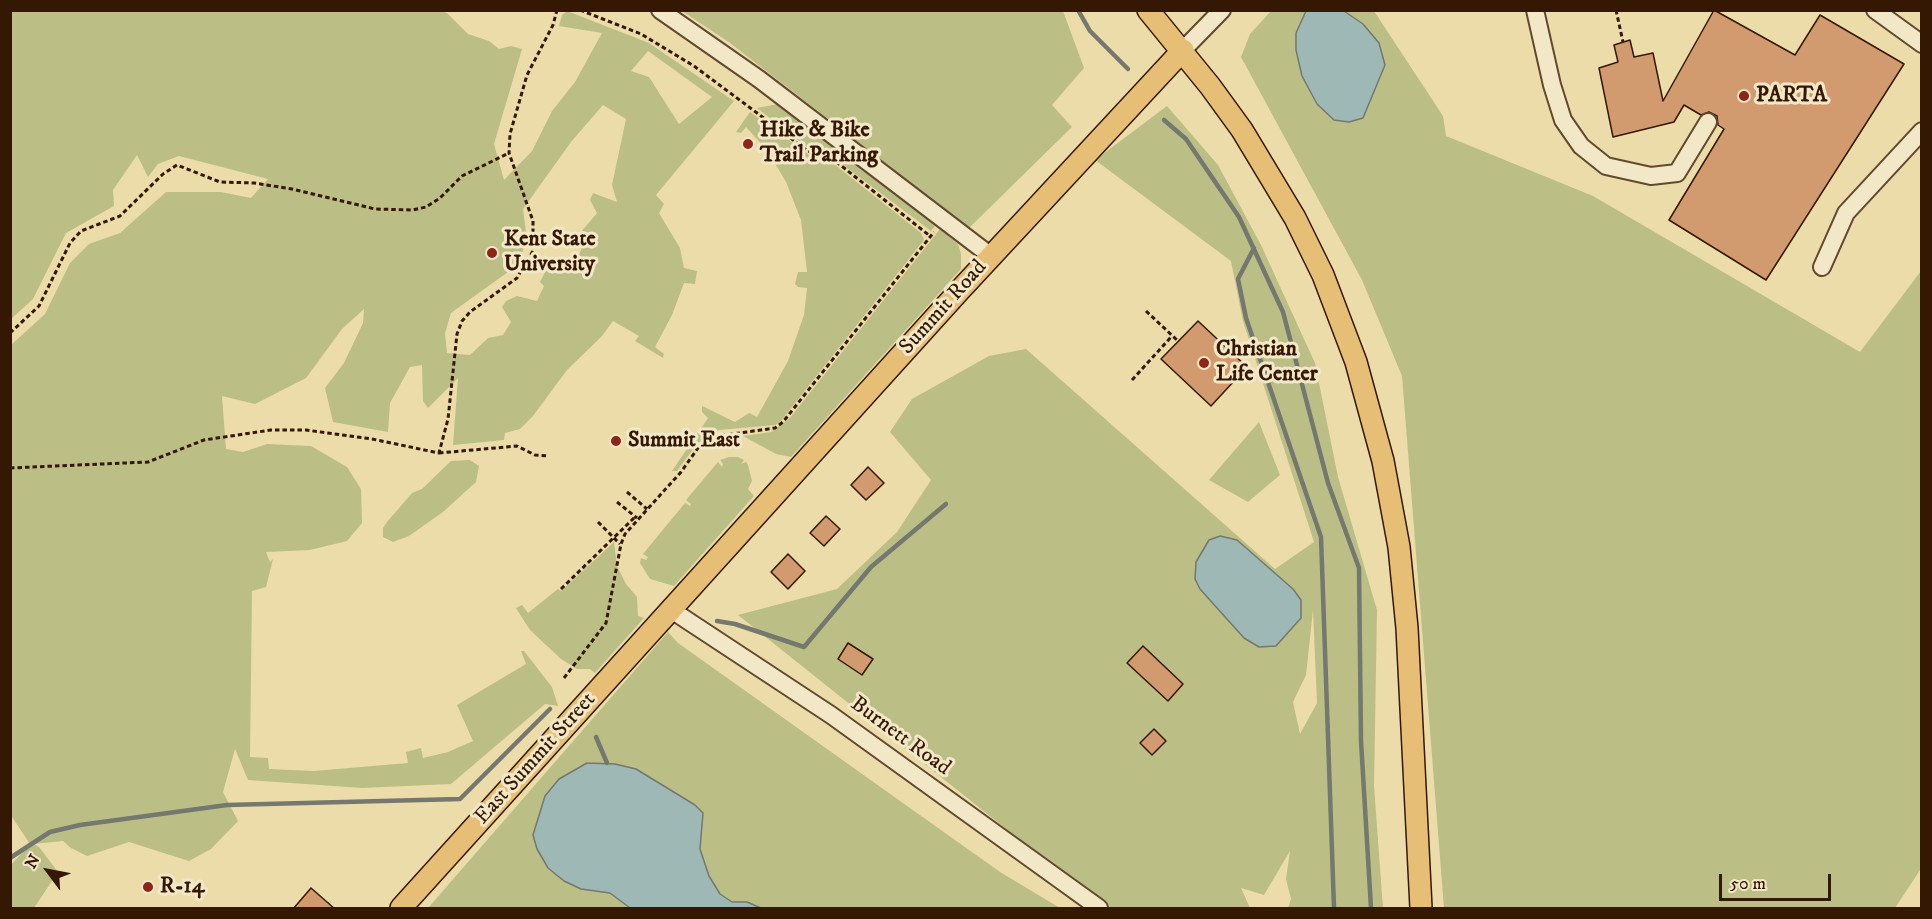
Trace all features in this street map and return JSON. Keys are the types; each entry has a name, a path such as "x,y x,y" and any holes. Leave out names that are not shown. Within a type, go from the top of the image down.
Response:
{"main road":[{"path":"1148,10 1183,50 1242,130 1295,218 1323,275 1356,362 1383,461 1399,547 1407,628 1421,909"},
{"name":"Summit Road","path":"670,609 991,256 1183,50"},
{"name":"East Summit Street","path":"401,909 670,609"}],"street":[{"path":"660,10 759,79 991,256"},
{"name":"Summit Road","path":"1183,50 1222,10"},
{"path":"1536,10 1552,86 1563,120 1581,146 1606,166 1651,176 1677,172 1708,122"},
{"path":"1875,10 1922,44"},
{"path":"1822,267 1846,213 1922,131"},
{"name":"Burnett Road","path":"670,609 831,715 1099,909"}],"path":[{"path":"439,453 448,419 453,358 462,321 470,312 518,278 533,251 533,221 509,153 518,103 527,75 553,25 557,10"},
{"path":"580,10 641,34 694,66 808,151 834,160 930,236"},
{"path":"1616,10 1623,42"},
{"path":"10,333 39,306 70,243 81,231 120,216 163,174 177,165 220,182 254,183 292,189 375,209 413,210 426,207 440,198 462,176 509,153"},
{"path":"561,589 647,509 698,448 711,438 775,428 783,422 943,221"},
{"path":"1146,311 1178,341"},
{"path":"1132,380 1172,336"},
{"path":"10,468 148,462 204,440 271,430 306,430 439,453 517,446 535,455 549,456"},
{"path":"627,492 647,509"},
{"path":"617,502 636,518"},
{"path":"564,678 606,623 621,544 636,518"},
{"path":"598,522 621,544"}],"green space":[{"path":"11,10 440,11 447,13 468,34 489,41 499,49 511,46 522,49 494,144 504,180 532,151 552,111 575,82 602,33 559,26 562,15 567,11 649,43 734,101 656,195 664,204 659,213 680,248 684,268 697,271 695,284 684,283 672,315 655,347 664,354 663,358 635,341 639,336 613,321 602,336 567,370 533,416 520,429 505,433 504,440 453,445 458,378 428,408 423,401 422,365 410,367 390,403 388,432 333,422 325,388 344,363 363,323 364,309 342,329 306,378 255,404 222,396 226,449 243,452 267,444 311,446 347,467 361,489 362,523 347,541 310,550 266,552 270,562 273,559 266,587 252,591 250,757 268,758 269,769 314,771 408,763 406,752 421,748 423,758 448,752 473,741 457,705 526,664 521,651 524,651 552,687 558,706 545,704 451,784 362,788 248,780 235,749 223,792 238,821 211,849 189,861 129,842 87,856 63,841 33,844 39,847 58,872 34,908 10,908 11,865 30,844 10,814 11,345 45,314 70,263 89,244 120,233 166,192 221,192 251,198 268,179 179,156 158,164 148,177 137,155 113,190 114,206 66,233 33,299 11,319","holes":["648,51 712,97 679,124 649,77 631,71","603,105 626,119 612,185 617,202 593,193 590,200 597,213 581,232 583,244 578,258 555,260 547,268 540,282 544,286 537,301 517,296 506,301 502,307 511,322 503,335 488,338 470,355 447,353 445,333 451,313 508,272 520,258 527,240 523,209 571,142"]},
{"path":"682,11 1063,11 1084,68 1052,105 1072,127 969,228 730,43"},
{"path":"1271,11 1374,11 1443,116 1446,136 1593,196 1860,352 1921,271 1922,867 1895,908 1444,908 1402,376 1362,280 1241,57 1250,34"},
{"path":"778,104 936,225 931,231 834,158 808,148 757,108"},
{"path":"1167,106 1218,165 1261,245 1315,363 1338,477 1377,610 1374,786 1383,908 1288,908 1291,899 1286,879 1290,851 1264,895 1241,888 1250,908 1112,908 1090,896 738,615 837,589 897,532 931,480 890,432 912,399 989,356 1026,349 1275,569 1314,542 1243,321 1231,261 1095,160","holes":["1313,610 1317,703 1300,734 1293,702 1306,675"]},
{"path":"750,112 808,154 834,164 921,233 924,240 781,421 775,425 719,430 707,435 677,471 672,471 708,418 702,412 702,406 735,422 749,413 757,417 788,361 804,315 807,288 798,287 795,284 798,272 807,272 801,220 786,182 767,150 746,127 741,133 736,132"},
{"path":"940,229 958,244 961,269 791,457 776,454 743,436 771,432 789,419"},
{"path":"1259,422 1280,475 1248,502 1209,480"},
{"path":"738,457 744,460 741,464 746,462 748,465 752,481 748,489 754,496 674,586 650,579 640,563 641,558 646,560 648,557 643,554 685,503 690,506 691,504 686,500 718,462 722,467 720,460"},
{"path":"470,460 479,466 476,482 443,512 409,536 393,542 383,537 383,528 412,493 422,489 451,461"},
{"path":"614,542 617,566 626,584 637,597 638,616 644,618 595,673 590,669 577,669 561,659 530,630 516,608 522,605 528,613 558,589 561,591"},
{"path":"668,632 678,643 1000,872 1060,908 761,908 747,902 732,902 720,894 709,876 700,849 703,813 696,805 636,769 615,764 588,763 559,779 564,881 581,889 610,893 630,908 428,908"}],"water":[{"path":"1306,11 1344,11 1363,24 1379,43 1385,65 1363,118 1349,122 1334,120 1317,104 1302,76 1296,50 1296,33"},
{"path":"1220,536 1237,540 1293,589 1301,600 1301,618 1276,646 1259,647 1244,638 1200,589 1195,579 1196,562 1209,540"},
{"path":"587,763 615,764 636,769 695,805 703,813 700,849 709,876 720,894 732,902 747,902 761,908 630,908 610,893 581,889 564,881 548,868 537,849 533,835 545,796 559,779"}],"building":[{"name":"PARTA","path":"1714,10 1795,55 1820,15 1904,64 1766,280 1669,220 1724,129 1718,125 1717,116 1709,112 1701,115 1684,105 1674,122 1613,137 1599,68 1618,62 1614,45 1630,40 1634,57 1653,53 1663,101"},
{"name":"Christian Life Center","path":"1198,321 1247,367 1211,406 1161,359"},
{"path":"868,467 884,483 866,500 851,485"},
{"path":"826,516 840,529 824,546 810,533"},
{"path":"788,554 805,571 788,589 771,572"},
{"path":"848,643 873,659 862,675 838,659"},
{"path":"1143,646 1183,684 1168,701 1127,663"},
{"path":"1154,729 1166,741 1152,755 1140,743"},
{"path":"311,888 335,909 293,909"}],"waterway":[{"path":"1078,10 1090,31 1128,69"},
{"path":"1164,120 1186,139 1239,217 1283,312 1328,483 1359,568 1361,741 1371,908"},
{"path":"1254,248 1238,279 1246,318 1321,537 1334,908"},
{"path":"717,621 735,624 804,647 871,567 946,504"},
{"path":"10,858 50,832 80,825 227,805 460,799 550,709"},
{"path":"596,737 607,763"}],"place":[{"name":"PARTA","path":"1744,96"},
{"name":"Hike & Bike Trail Parking","path":"748,144"},
{"name":"Kent State University","path":"492,253"},
{"name":"Christian Life Center","path":"1204,363"},
{"name":"Summit East","path":"616,441"},
{"name":"R-14","path":"148,887"}]}
